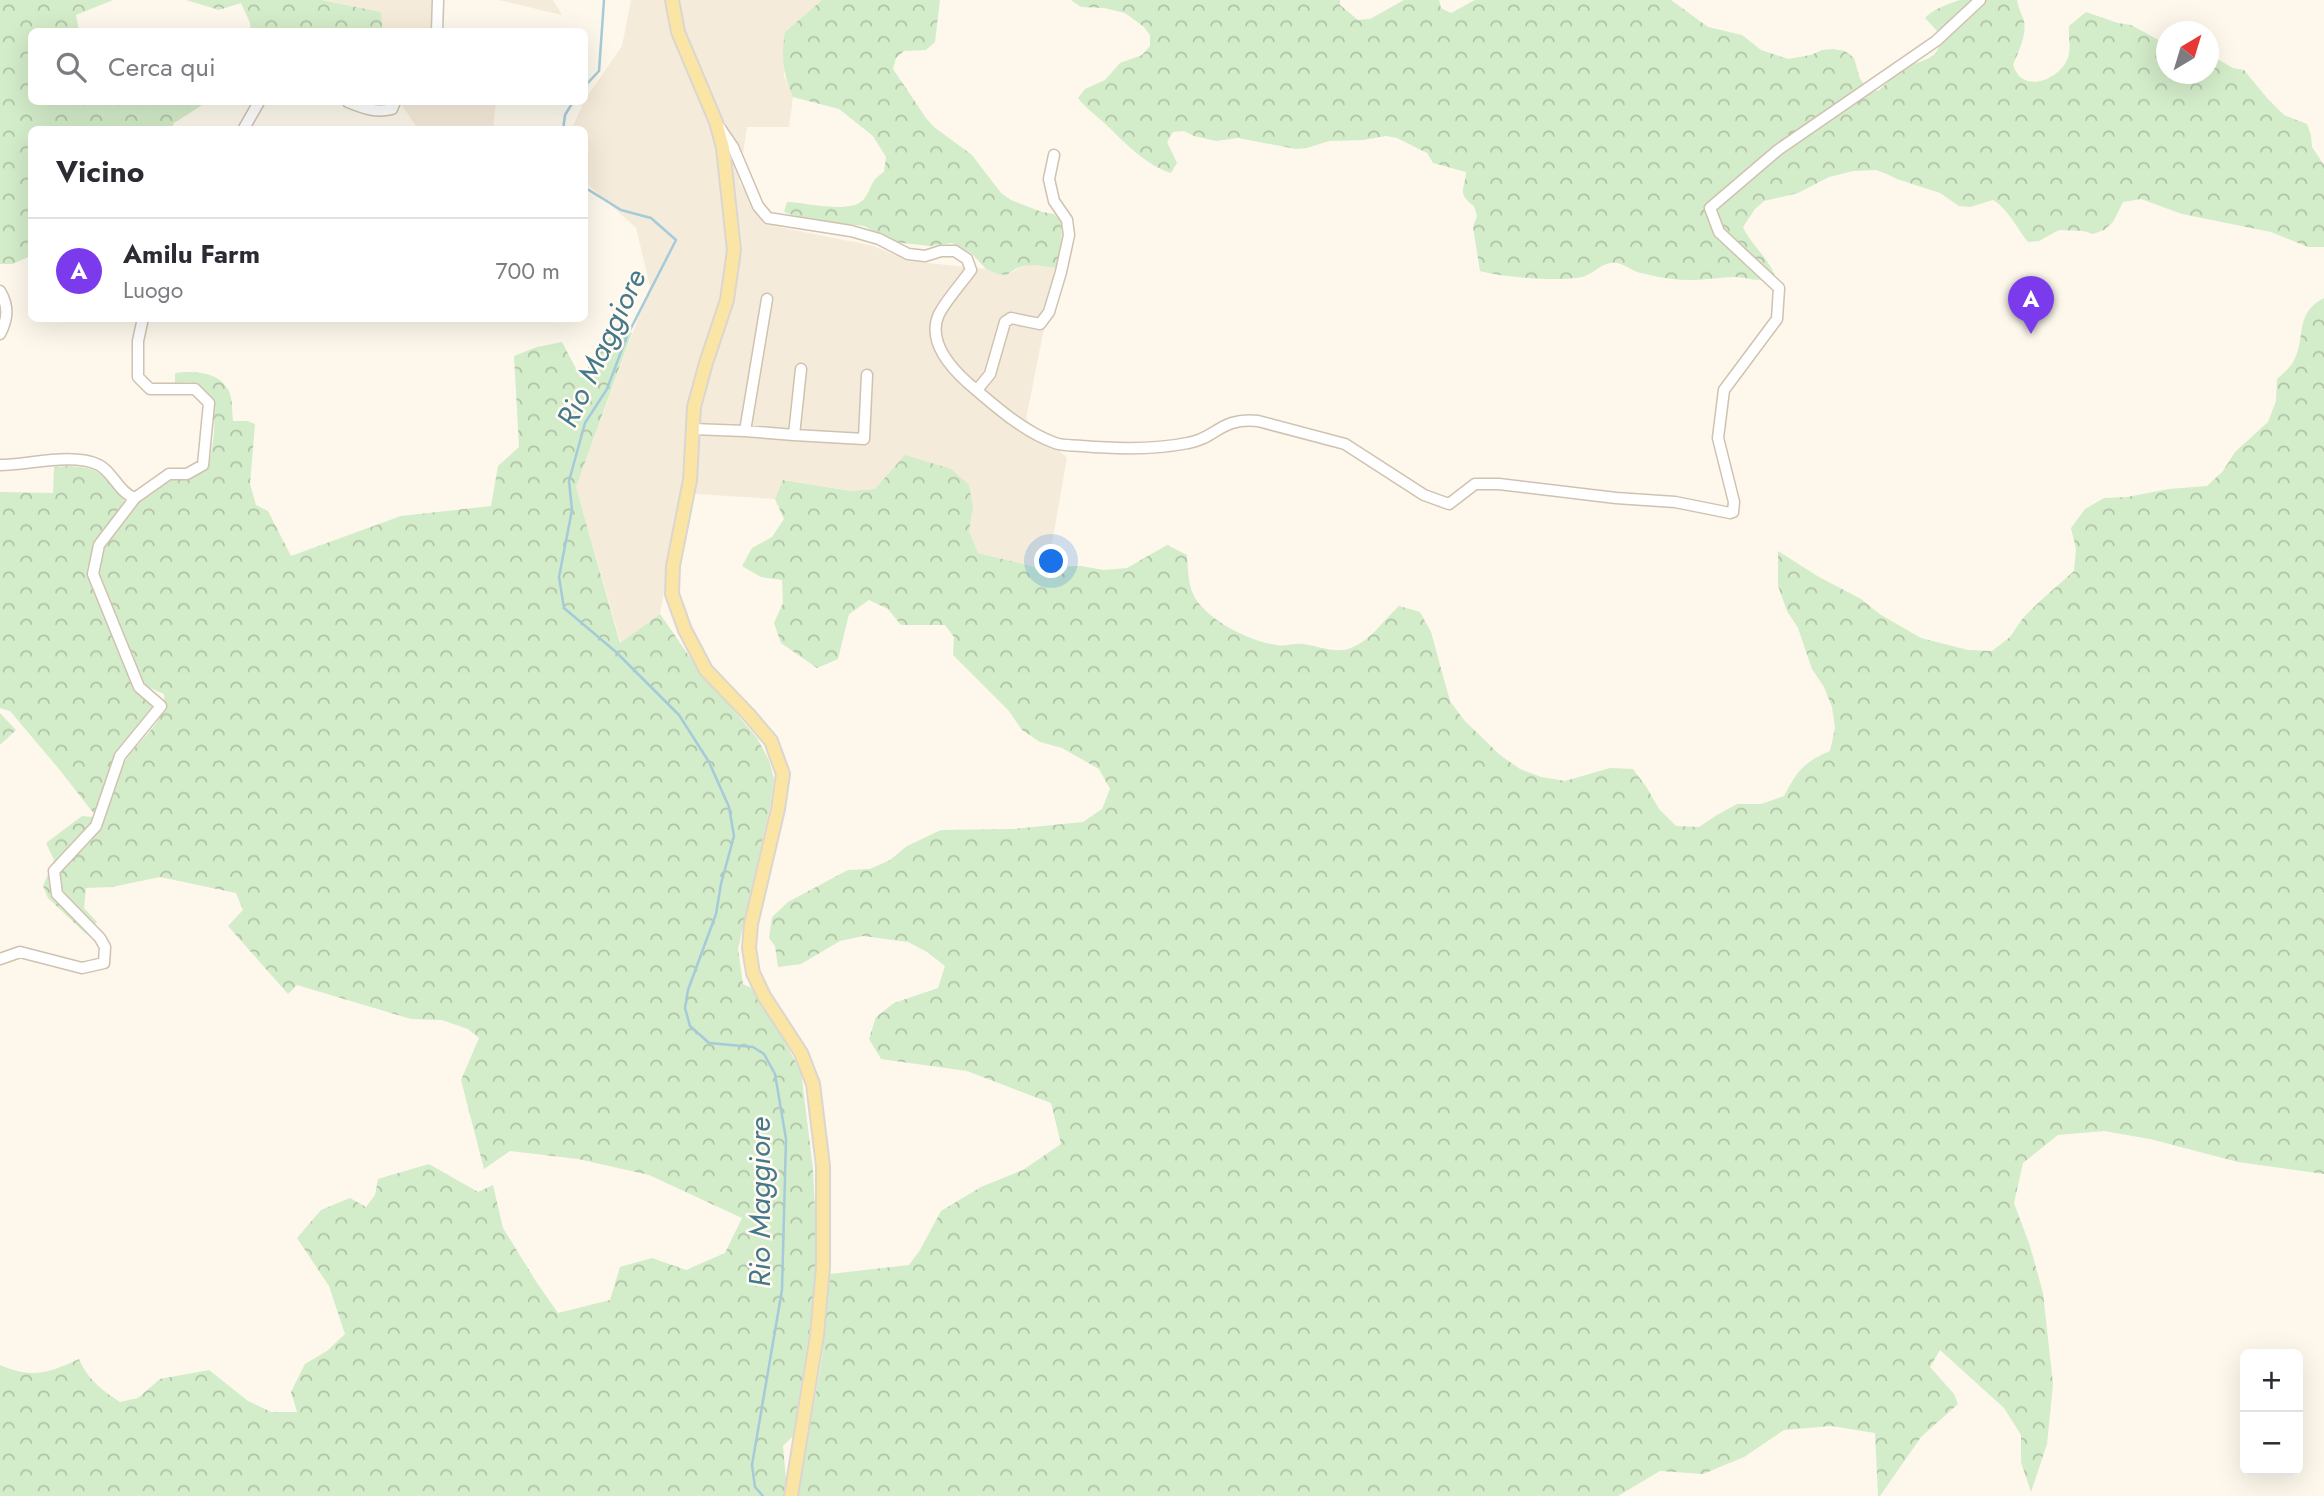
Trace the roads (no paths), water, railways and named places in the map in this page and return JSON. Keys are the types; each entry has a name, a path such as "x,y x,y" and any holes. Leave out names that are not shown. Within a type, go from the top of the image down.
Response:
{"main road":[{"path":"672,0 678,32 716,122 723,148 734,250 727,300 694,407 690,480 673,566 672,594 685,630 706,670 771,741 783,774 748,948 759,985 801,1053 813,1084 823,1166 823,1267 817,1335 791,1496"}],"street":[{"path":"437,28 438,0"},
{"path":"716,122 733,147 758,206 768,218 851,231 879,239 908,254 925,256 941,251 955,251 967,259 971,271 939,314 935,332 943,355 961,377 1029,431 1057,444 1119,449 1190,443 1231,422 1258,421 1345,444 1424,495 1449,504 1475,484 1499,484 1675,502 1730,513 1734,512 1734,502 1718,439 1724,390 1777,319 1779,288 1719,232 1710,208 1778,150 1936,41 1980,0"},
{"path":"245,126 257,105"},
{"path":"355,105 380,112 392,109 394,105"},
{"path":"977,390 990,373 1005,322 1011,318 1040,324 1049,313 1069,235 1067,220 1054,201 1049,179 1054,155"},
{"path":"0,291 7,312 0,334"},
{"path":"745,430 767,299"},
{"path":"0,959 20,952 82,968 104,963 104,947 100,938 57,894 54,872 96,826 120,756 161,706 139,687 93,574 99,545 135,498 169,474 187,474 203,465 209,403 195,389 150,389 138,377 138,341 142,322"},
{"path":"794,435 802,369"},
{"path":"692,429 864,439 867,375"},
{"path":"0,465 89,461 101,466 128,496 135,498"}],"waterway":[{"name":"Rio Maggiore","path":"588,83 599,71 604,0"},
{"name":"Rio Maggiore","path":"564,126 565,115 571,105"},
{"name":"Rio Maggiore","path":"588,189 621,210 651,218 676,240 627,336 607,389 585,423 569,481 572,510 559,577 564,608 616,652 679,715 709,762 729,807 734,836 716,914 688,990 685,1008 690,1026 709,1043 753,1047 764,1054 775,1074 786,1139 782,1290 752,1465 755,1487 763,1496"}],"place":[{"name":"Amilu Farm","path":"2031,334"}]}
